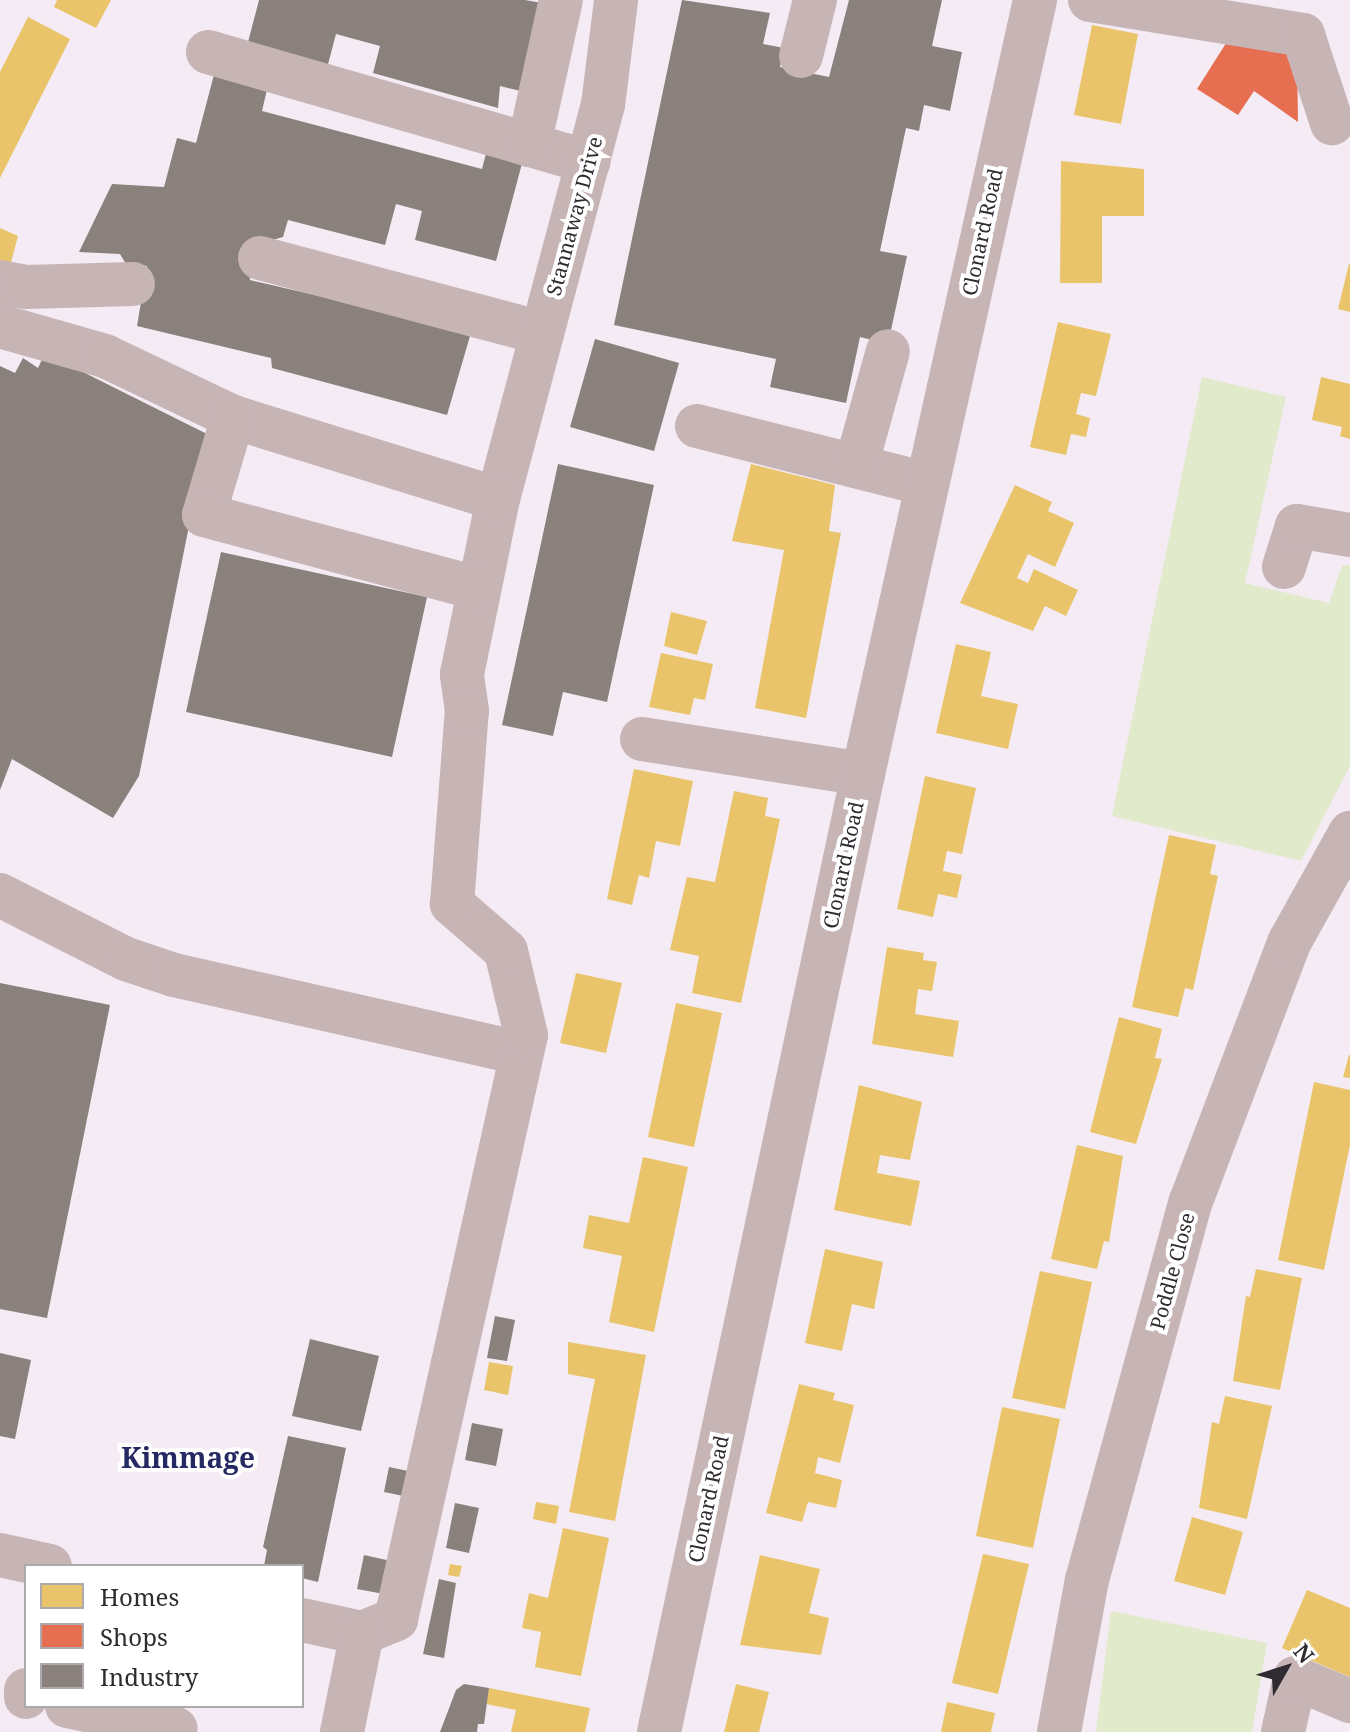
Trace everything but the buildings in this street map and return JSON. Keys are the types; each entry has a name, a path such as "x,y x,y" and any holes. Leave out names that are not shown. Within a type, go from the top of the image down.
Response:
{"street":[{"path":"529,145 561,0"},
{"name":"Stannaway Drive","path":"521,1053 526,1035 506,951 452,904 467,711 462,674 477,588 515,428 603,105 616,0"},
{"path":"801,56 815,0"},
{"name":"Clonard Road","path":"659,1732 863,774 1035,0"},
{"path":"1090,0 1303,35 1332,123"},
{"path":"208,52 588,162"},
{"path":"260,258 542,333"},
{"path":"0,282 26,287 133,284"},
{"path":"0,326 105,356 233,417 498,499"},
{"path":"856,466 888,351"},
{"path":"233,417 204,515 477,588"},
{"path":"697,426 927,484"},
{"path":"1284,567 1297,526 1350,535"},
{"path":"642,739 863,774"},
{"name":"Poddle Close","path":"1059,1732 1087,1580 1191,1201 1290,941 1350,833"},
{"path":"0,895 126,959 174,975 521,1053 396,1619 362,1633 304,1620"},
{"path":"0,1555 41,1564"},
{"path":"342,1732 362,1633"},
{"path":"1283,1732 1295,1678 1350,1701"},
{"path":"76,1708 176,1729"}],"green space":[{"path":"1202,377 1286,397 1245,583 1329,603 1342,566 1350,564 1350,766 1301,861 1112,816"},
{"path":"1111,1611 1267,1643 1252,1732 1096,1732"}],"district":[{"name":"Kimmage","path":"188,1457"}]}
